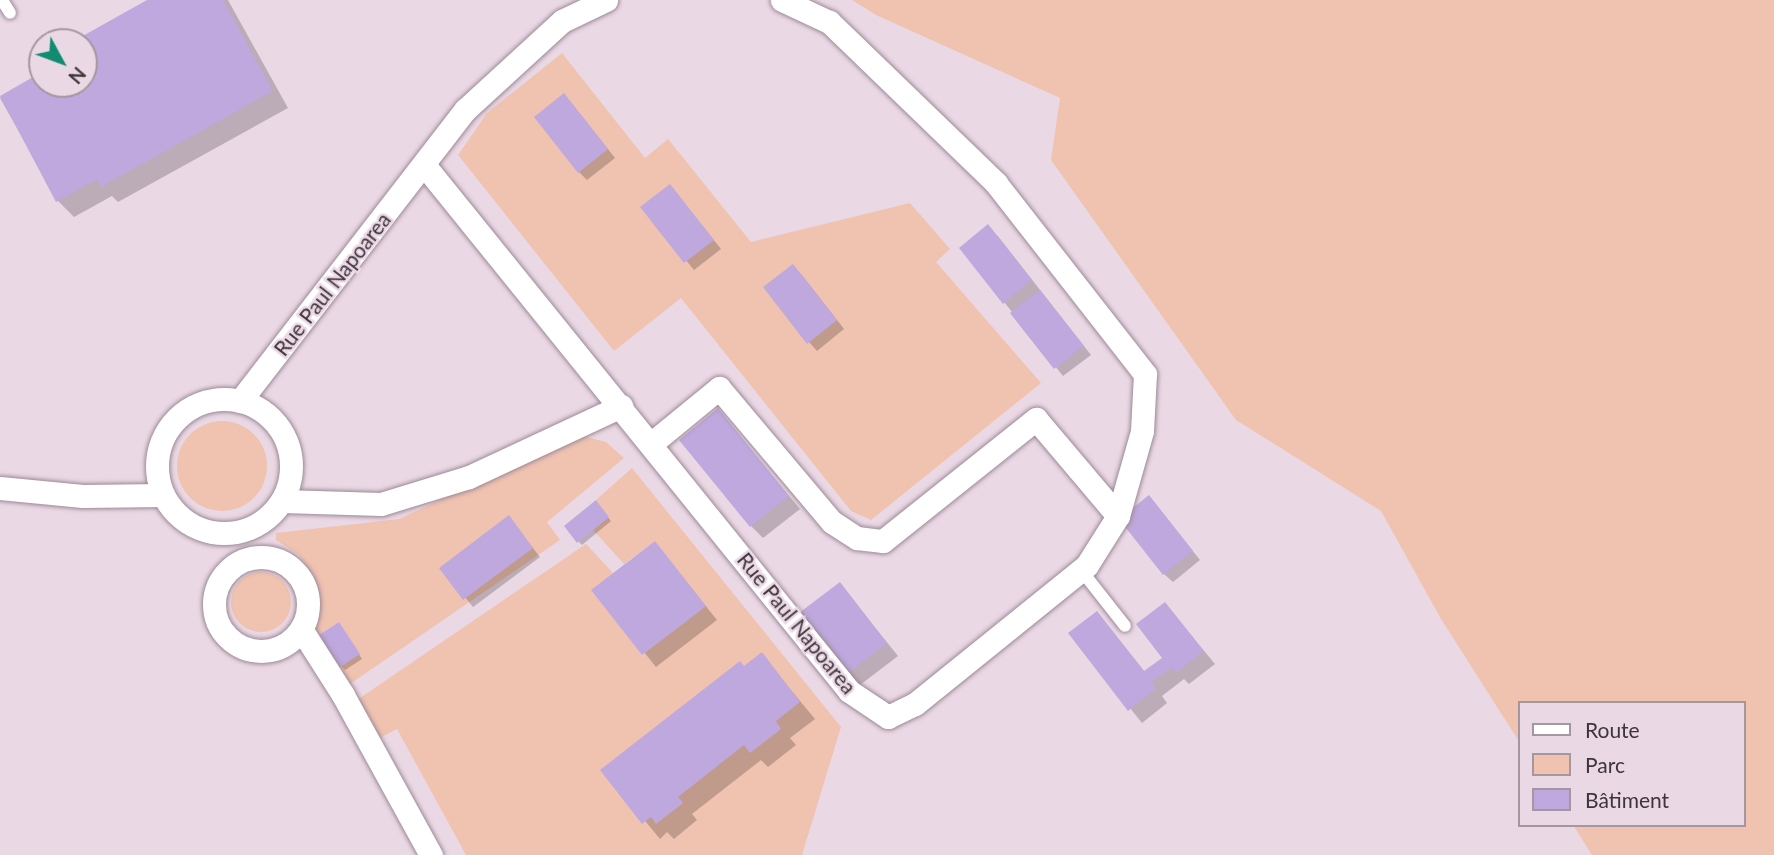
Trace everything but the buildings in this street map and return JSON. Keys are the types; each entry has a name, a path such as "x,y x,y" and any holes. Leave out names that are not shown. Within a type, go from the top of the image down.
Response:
{"street":[{"name":"Rue Paul Napoarea","path":"240,401 425,166 465,110 562,21 606,0"},
{"name":"Rue Paul Napoarea","path":"425,166 652,443 849,691 888,717 915,704 1082,570 1118,516 1142,431 1145,374 996,183 829,22 782,0"},
{"path":"652,443 719,388 832,522 857,538 883,541 1036,419 1118,516"},
{"path":"240,401 272,419 283,434 290,456 290,479 282,500 251,528 220,533 191,525 163,495 159,453 180,416 208,402 240,401"},
{"path":"282,500 381,503 469,477 621,406"},
{"path":"0,488 83,496 163,495"},
{"path":"251,528 259,557"},
{"path":"259,557 281,560 303,582 309,598 301,629 278,648 263,651 234,643 219,626 213,605 222,576 233,565 259,557"},
{"path":"301,629 343,695 431,855"}],"lane":[{"path":"2,0 10,13"},
{"path":"1082,570 1125,626"}],"green space":[{"path":"852,0 1774,0 1774,855 1592,855 1574,827 1746,827 1746,701 1518,701 1518,740 1441,619 1381,511 1236,420 1051,160 1060,98 876,15"},
{"path":"562,53 645,158 668,139 751,242 910,203 950,249 936,262 1041,383 871,520 851,511 681,298 614,351 458,155 487,113"},
{"path":"222,421 239,425 254,434 263,449 267,466 263,483 254,498 239,507 222,511 205,507 190,498 181,483 177,466 181,449 190,434 205,425"},
{"path":"579,435 606,442 624,458 547,522 560,540 350,684 340,667 359,654 339,622 319,635 314,626 320,601 314,577 299,555 276,540 276,533 399,519"},
{"path":"632,468 841,727 802,855 466,855 397,729 376,740 354,702 586,544 613,573 592,590 642,655 705,607 655,541 624,564 593,530 609,517 596,500"},
{"path":"255,572 267,572 286,585 291,602 289,614 278,627 267,632 255,632 236,619 231,608 231,596 244,577"}]}
